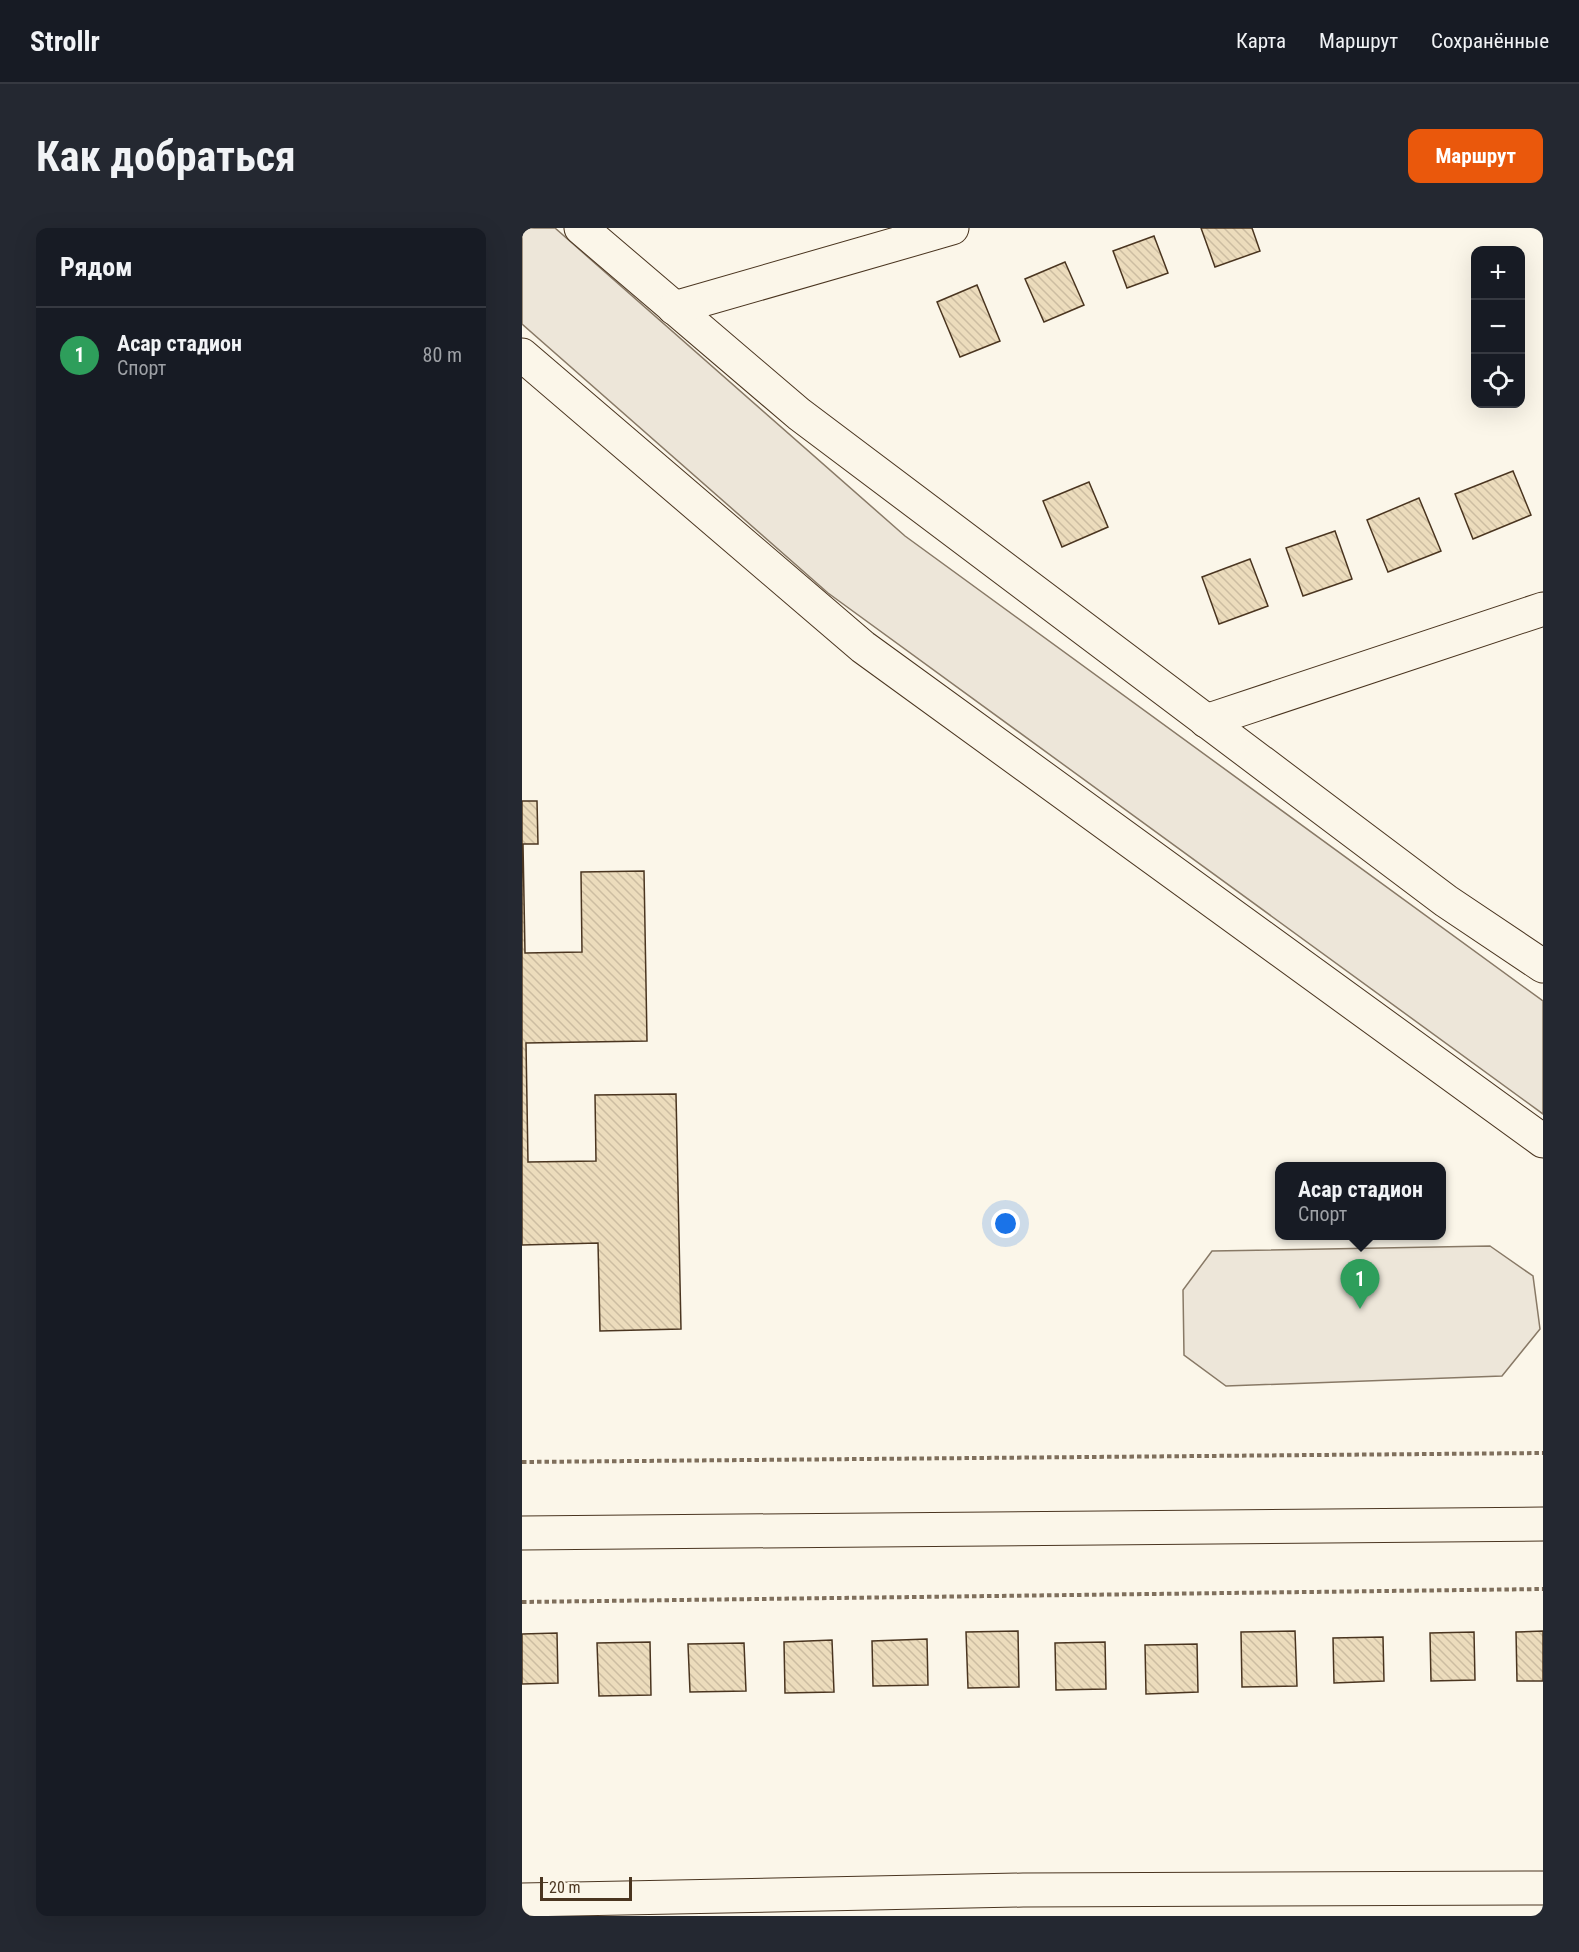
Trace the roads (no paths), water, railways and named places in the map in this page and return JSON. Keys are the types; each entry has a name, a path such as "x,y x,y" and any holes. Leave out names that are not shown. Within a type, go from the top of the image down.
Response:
{"street":[{"path":"581,228 799,414 1446,901 1543,966"},
{"path":"674,308 951,228"},
{"path":"522,355 863,647 1543,1141"},
{"path":"1206,721 1543,609"},
{"path":"522,1533 1543,1524"},
{"path":"522,1900 1023,1903 1543,1888"}],"place":[{"name":"Асар стадион","path":"1360,1309"}]}
